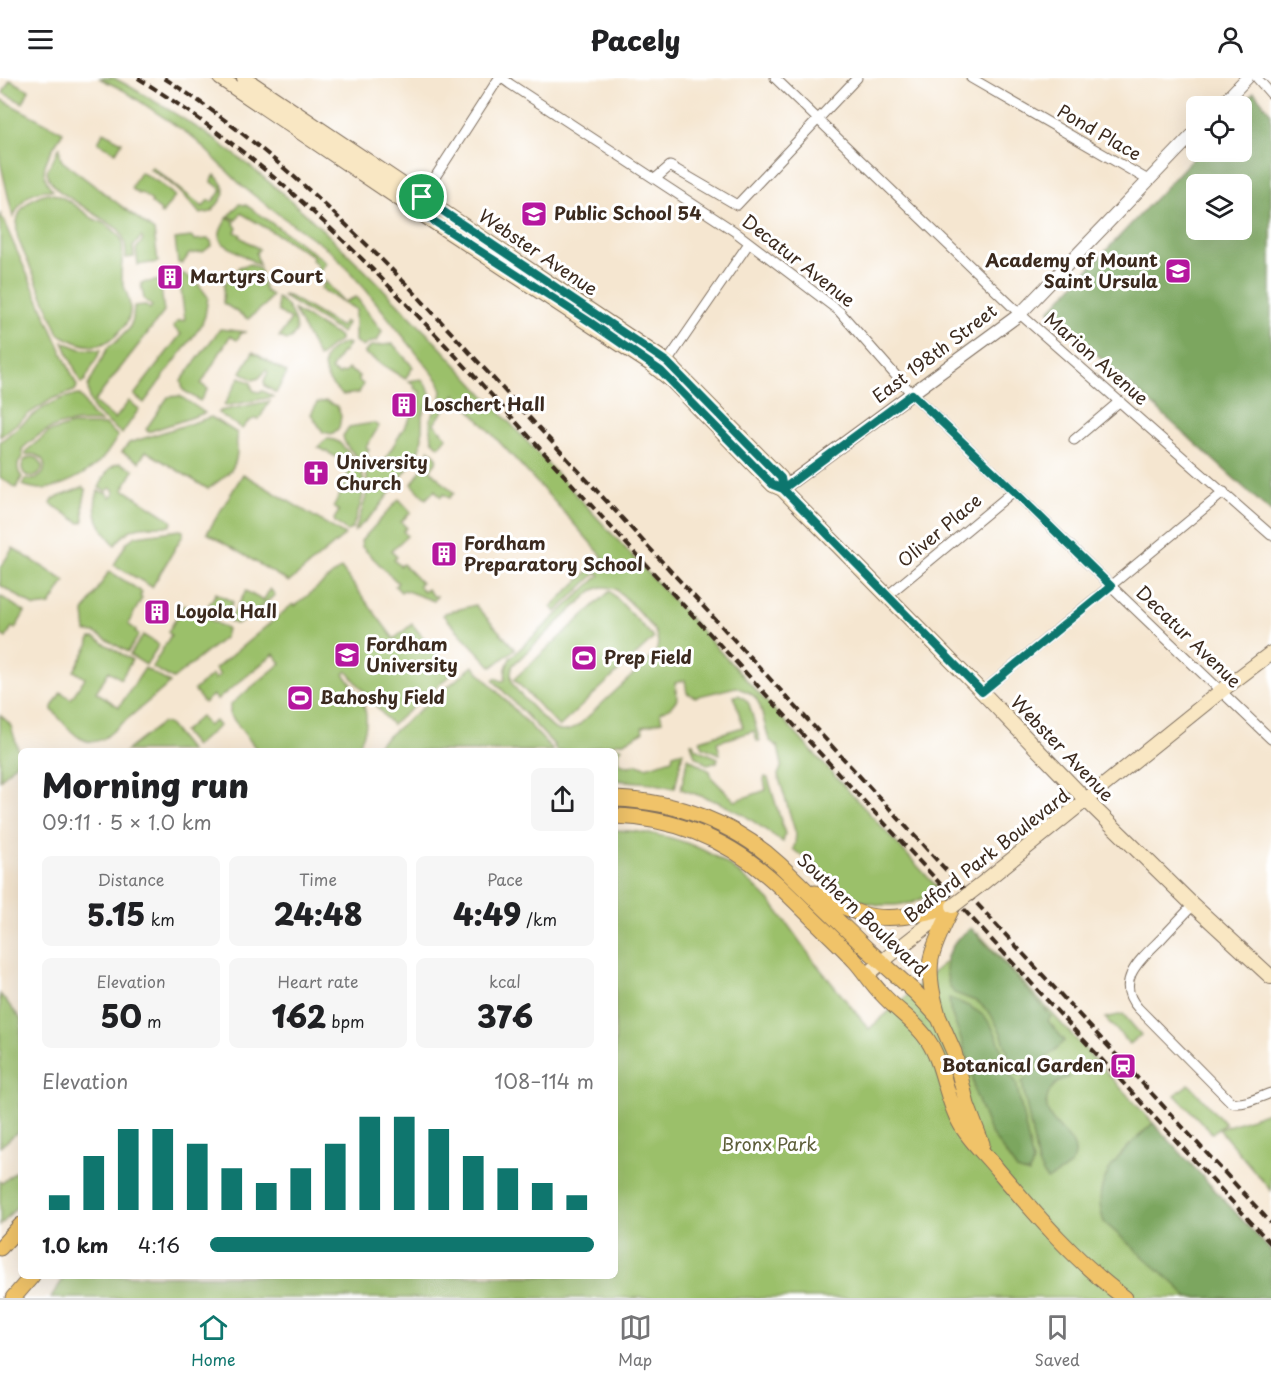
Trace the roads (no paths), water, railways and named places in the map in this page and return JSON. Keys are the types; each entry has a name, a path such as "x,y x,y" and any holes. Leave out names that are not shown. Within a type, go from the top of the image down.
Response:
{"main road":[{"name":"Webster Avenue","path":"220,78 418,203"},
{"name":"Webster Avenue","path":"244,78 418,203 590,322 664,367 773,485 783,489 1086,800 1193,905 1271,977"},
{"name":"Bedford Park Boulevard","path":"867,975 1271,653"},
{"name":"Southern Boulevard","path":"618,799 659,803 696,814 740,834 770,855 926,1003 939,1018 954,1052 967,1105 988,1158"},
{"name":"Southern Boulevard","path":"618,816 638,817 681,826 720,842 739,853 770,878 856,962 881,994 925,1036 936,1054 951,1103 968,1136 1065,1246 1125,1298"},
{"path":"802,886 856,912 880,918 905,917 953,906"},
{"path":"939,1018 931,982 931,962 934,948 953,906"},
{"path":"0,1248 18,1228"},
{"path":"13,1298 29,1279"}],"street":[{"path":"418,203 501,78"},
{"name":"Decatur Avenue","path":"501,78 734,231 839,311 912,394 1271,739"},
{"name":"Marion Avenue","path":"775,78 1020,314 1271,535"},
{"path":"655,178 670,166 737,205 857,78"},
{"name":"Pond Place","path":"971,78 1148,180"},
{"path":"1230,96 1247,78"},
{"path":"1257,78 1271,94"},
{"name":"East 198th Street","path":"783,489 1020,314 1186,141"},
{"path":"664,367 749,243"},
{"path":"1074,440 1120,401"},
{"name":"Oliver Place","path":"887,596 1014,491"},
{"path":"982,692 1224,492"},
{"path":"1193,905 1139,961 1130,975 1128,986 1130,998 1227,1100 1234,1104 1271,1093"}],"railway":[{"path":"138,78 184,108 272,175 354,251 393,291 471,372 1271,1244"},
{"path":"164,78 231,125 294,176 411,289 1271,1223"}],"place":[{"name":"Public School 54","path":"534,214"},
{"name":"Academy of Mount Saint Ursula","path":"1178,271"},
{"name":"Martyrs Court","path":"170,277"},
{"name":"Loschert Hall","path":"404,405"},
{"name":"University Church","path":"316,473"},
{"name":"Fordham Preparatory School","path":"444,554"},
{"name":"Loyola Hall","path":"157,612"},
{"name":"Fordham University","path":"347,655"},
{"name":"Prep Field","path":"584,658"},
{"name":"Bahoshy Field","path":"300,698"},
{"name":"Botanical Garden","path":"1123,1066"}],"park label":[{"name":"Bronx Park","path":"769,1145"}]}
